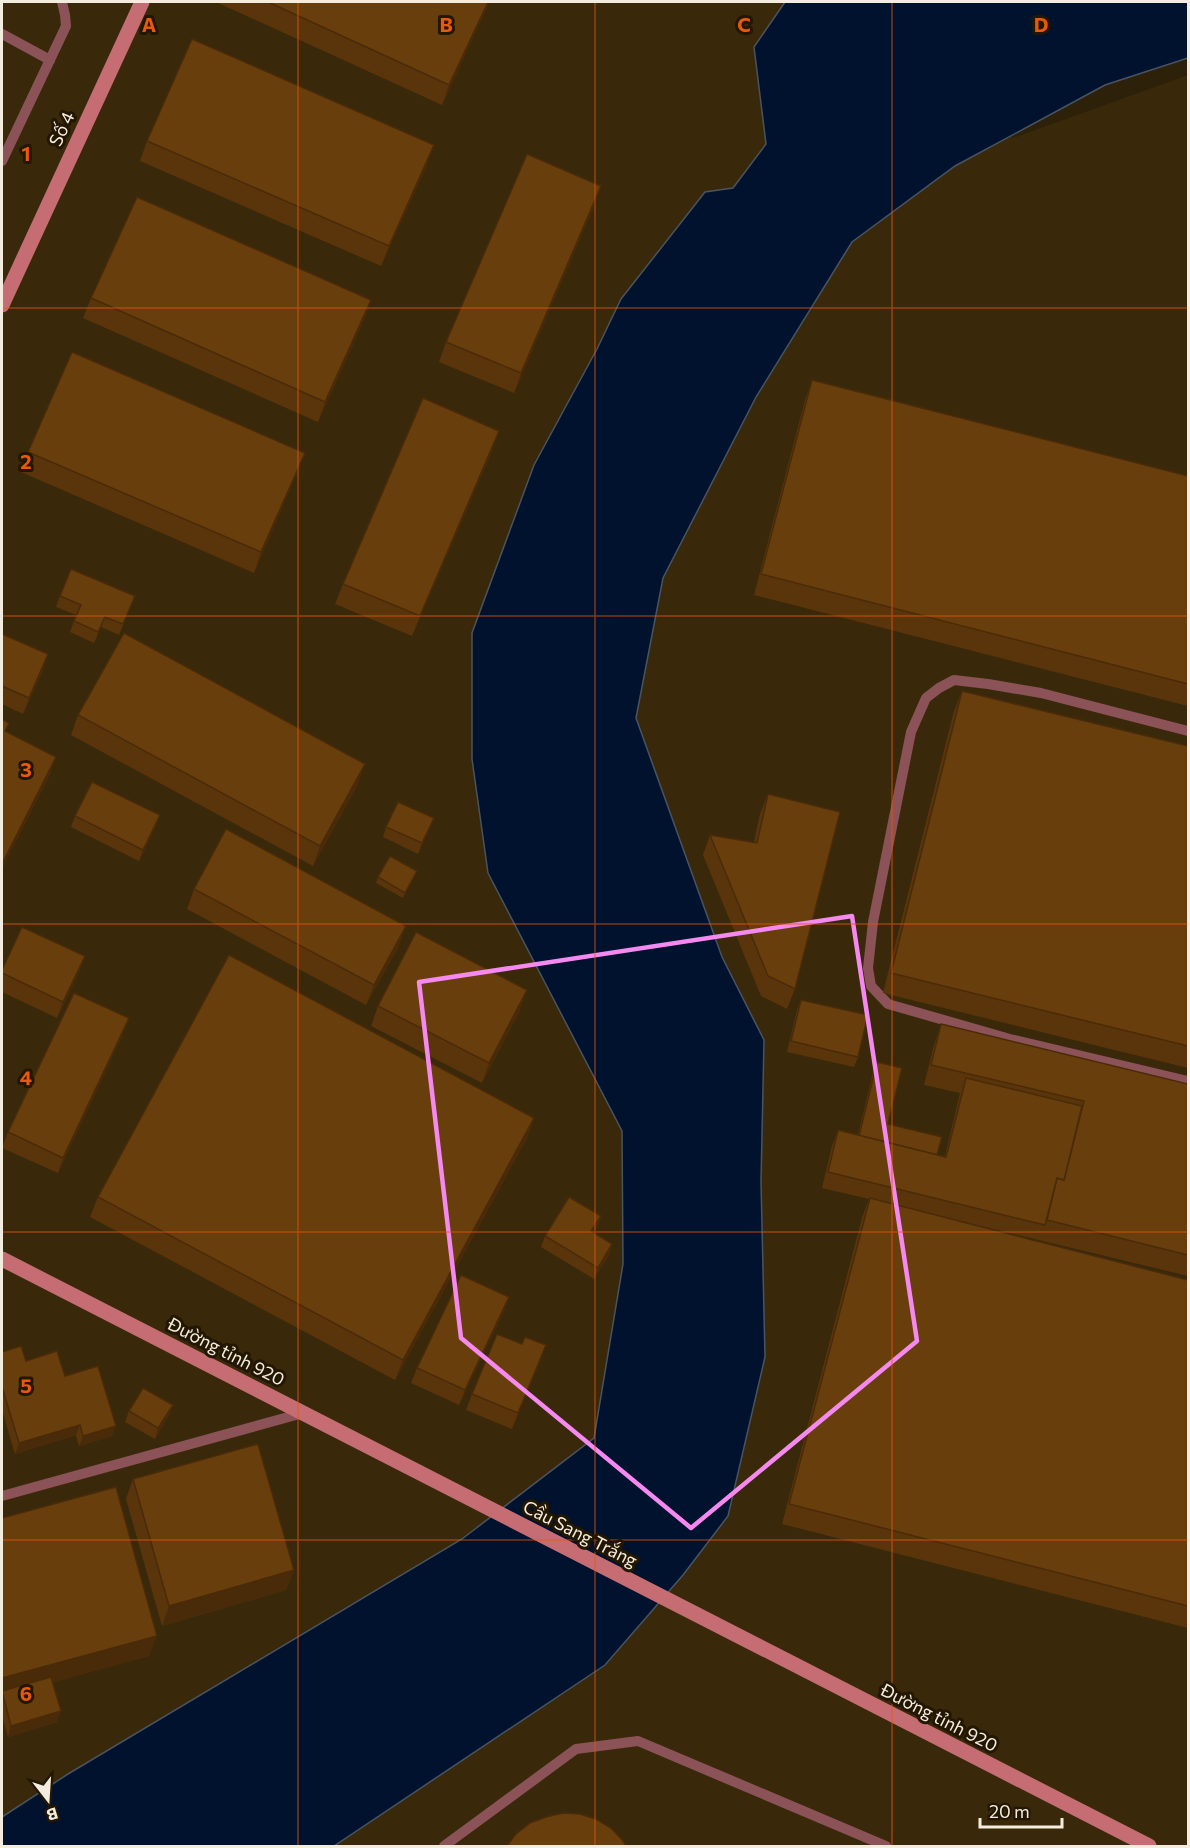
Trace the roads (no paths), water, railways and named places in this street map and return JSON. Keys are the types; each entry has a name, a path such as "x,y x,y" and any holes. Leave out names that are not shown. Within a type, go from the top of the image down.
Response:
{"main road":[{"name":"Số 4","path":"2,305 142,2"},
{"name":"Đường tỉnh 920","path":"2,1259 432,1480"},
{"name":"Cầu Sang Trắng","path":"432,1480 711,1623"},
{"name":"Đường tỉnh 920","path":"711,1623 1149,1846"}],"lane":[{"path":"2,161 66,26 66,15 62,2"},
{"path":"2,34 50,60"},
{"path":"1188,731 1041,693 954,681 939,688 926,698 911,732 873,922 868,968 871,986 888,1004 1010,1039 1188,1081"},
{"path":"2,1496 303,1413"},
{"path":"444,1846 576,1749 638,1741 886,1846"}],"water":[{"path":"785,2 1188,2 1188,58 1105,85 955,166 852,242 756,397 663,578 636,718 722,957 764,1040 761,1182 765,1357 728,1516 683,1575 605,1665 334,1846 2,1846 2,1817 68,1774 462,1539 594,1438 623,1264 622,1131 488,873 472,759 472,633 534,465 597,349 621,299 705,192 733,188 766,144 754,47"}]}
